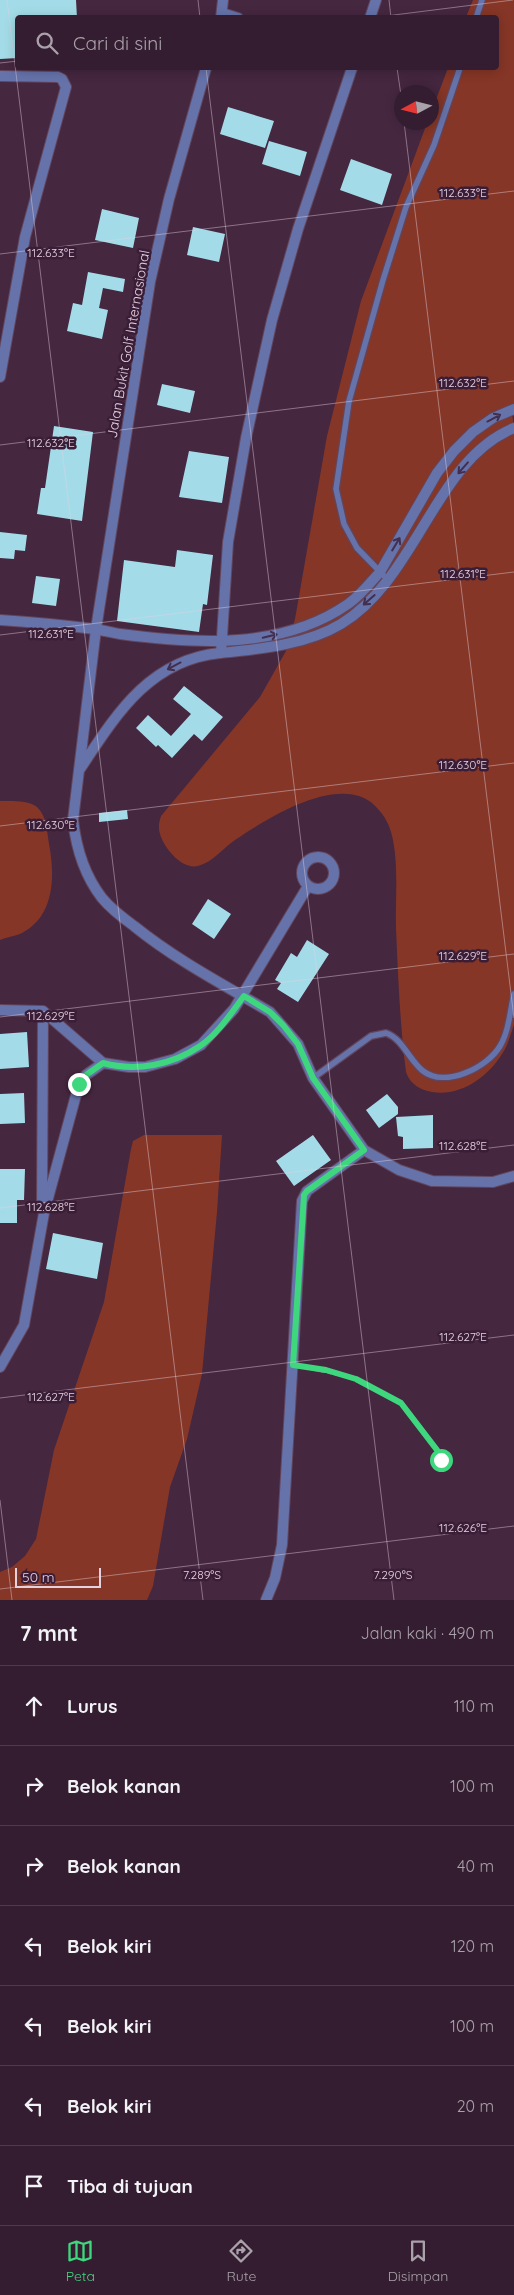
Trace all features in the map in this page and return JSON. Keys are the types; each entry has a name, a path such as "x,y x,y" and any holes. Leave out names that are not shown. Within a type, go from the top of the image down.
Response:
{"street":[{"path":"221,15 223,0"},
{"path":"371,15 376,0"},
{"name":"Jalan Bukit Golf Internasional","path":"205,70 169,199 150,282 96,629 73,820 75,842 85,868 102,898 120,915 160,947 270,1012 283,1025 298,1044 313,1078 364,1150"},
{"path":"221,653 228,542 246,438 272,320 298,229 351,70"},
{"path":"0,76 58,77 62,79 66,87 25,237 0,377"},
{"path":"0,620 96,629 119,634 222,642 259,639 310,626 350,603 380,572 437,473 454,451 480,427 493,418 514,409"},
{"path":"78,772 106,730 136,692 179,663 202,655 265,648 309,638 341,624 389,581 459,471 496,436 514,428"},
{"path":"0,1010 43,1011 103,1063 128,1067 145,1067 175,1059 201,1046 220,1027 244,996 308,886"},
{"path":"43,1011 41,1201 44,1213"},
{"path":"0,1367 24,1325 44,1213 79,1084 86,1075 103,1063"},
{"path":"266,1600 275,1578 282,1545 304,1195 364,1150 399,1170 432,1181 493,1182 514,1176"}],"lane":[{"path":"477,15 482,0"},
{"path":"389,581 357,548 347,530 336,489 349,401 383,280 406,207 434,145 459,70"},
{"path":"313,1078 371,1036 386,1033 396,1039 416,1064 427,1074 443,1077 465,1072 481,1064 499,1047 505,1034 514,994"}],"path":[{"path":"293,1365 326,1370 356,1379 401,1403 437,1450 441,1460"}],"shaded area":[{"path":"473,0 514,0 514,403 512,413 514,427 514,1025 504,1051 489,1070 472,1084 442,1093 423,1090 410,1080 406,1072 398,982 395,850 389,826 376,806 364,798 349,794 332,795 296,805 262,823 235,840 213,858 198,866 186,865 174,857 162,840 159,832 159,823 161,816 260,697 286,651 295,619 327,436 361,301 424,130 439,130 439,92 447,70 499,70 499,15 467,15"},
{"path":"0,801 29,803 37,807 43,815 51,856 52,881 47,906 33,926 22,933 0,940"},
{"path":"144,1135 222,1135 202,1374 187,1439 170,1487 153,1586 147,1600 0,1600 0,1572 12,1567 25,1556 36,1539 54,1450 104,1302 133,1141"}],"building":[{"path":"0,0 76,0 77,15 15,15 15,58 0,59"},
{"path":"228,107 274,121 265,148 220,134"},
{"path":"269,141 307,152 300,176 262,164"},
{"path":"351,159 392,174 382,205 340,190"},
{"path":"102,209 139,218 133,248 95,240"},
{"path":"193,227 225,234 219,262 187,255"},
{"path":"88,272 125,279 123,292 103,288 99,308 108,310 102,339 67,331 73,303 82,305"},
{"path":"162,384 195,391 190,413 157,405"},
{"path":"54,426 93,432 82,521 37,514 41,488 45,488"},
{"path":"189,451 229,457 222,503 179,497"},
{"path":"0,532 27,535 25,551 15,550 14,559 0,558"},
{"path":"177,550 213,555 207,605 203,604 199,632 117,621 124,560 175,567"},
{"path":"36,576 60,579 56,606 32,603"},
{"path":"184,686 223,717 202,741 194,734 172,758 158,745 156,747 136,728 148,715 171,736 191,714 173,699"},
{"path":"127,810 128,819 99,822 99,813"},
{"path":"208,899 231,914 214,939 192,924"},
{"path":"307,940 329,954 298,1002 277,989 281,983 275,980 291,953 297,957"},
{"path":"27,1032 29,1067 0,1069 0,1034"},
{"path":"24,1093 25,1123 0,1124 0,1094"},
{"path":"387,1094 398,1107 398,1114 379,1128 366,1110"},
{"path":"433,1115 433,1148 403,1149 403,1137 398,1136 396,1117"},
{"path":"313,1135 331,1160 294,1186 276,1161"},
{"path":"0,1169 25,1169 24,1200 17,1200 17,1223 0,1223"},
{"path":"53,1233 103,1243 97,1279 46,1269"}],"route":[{"path":"79,1084 86,1075 103,1063 114,1066 145,1067 175,1059 201,1046 220,1027 244,996 270,1012 283,1025 298,1044 313,1078 364,1150 307,1191 302,1201 293,1365 326,1370 356,1379 380,1390 401,1403 437,1450 441,1460"}]}
